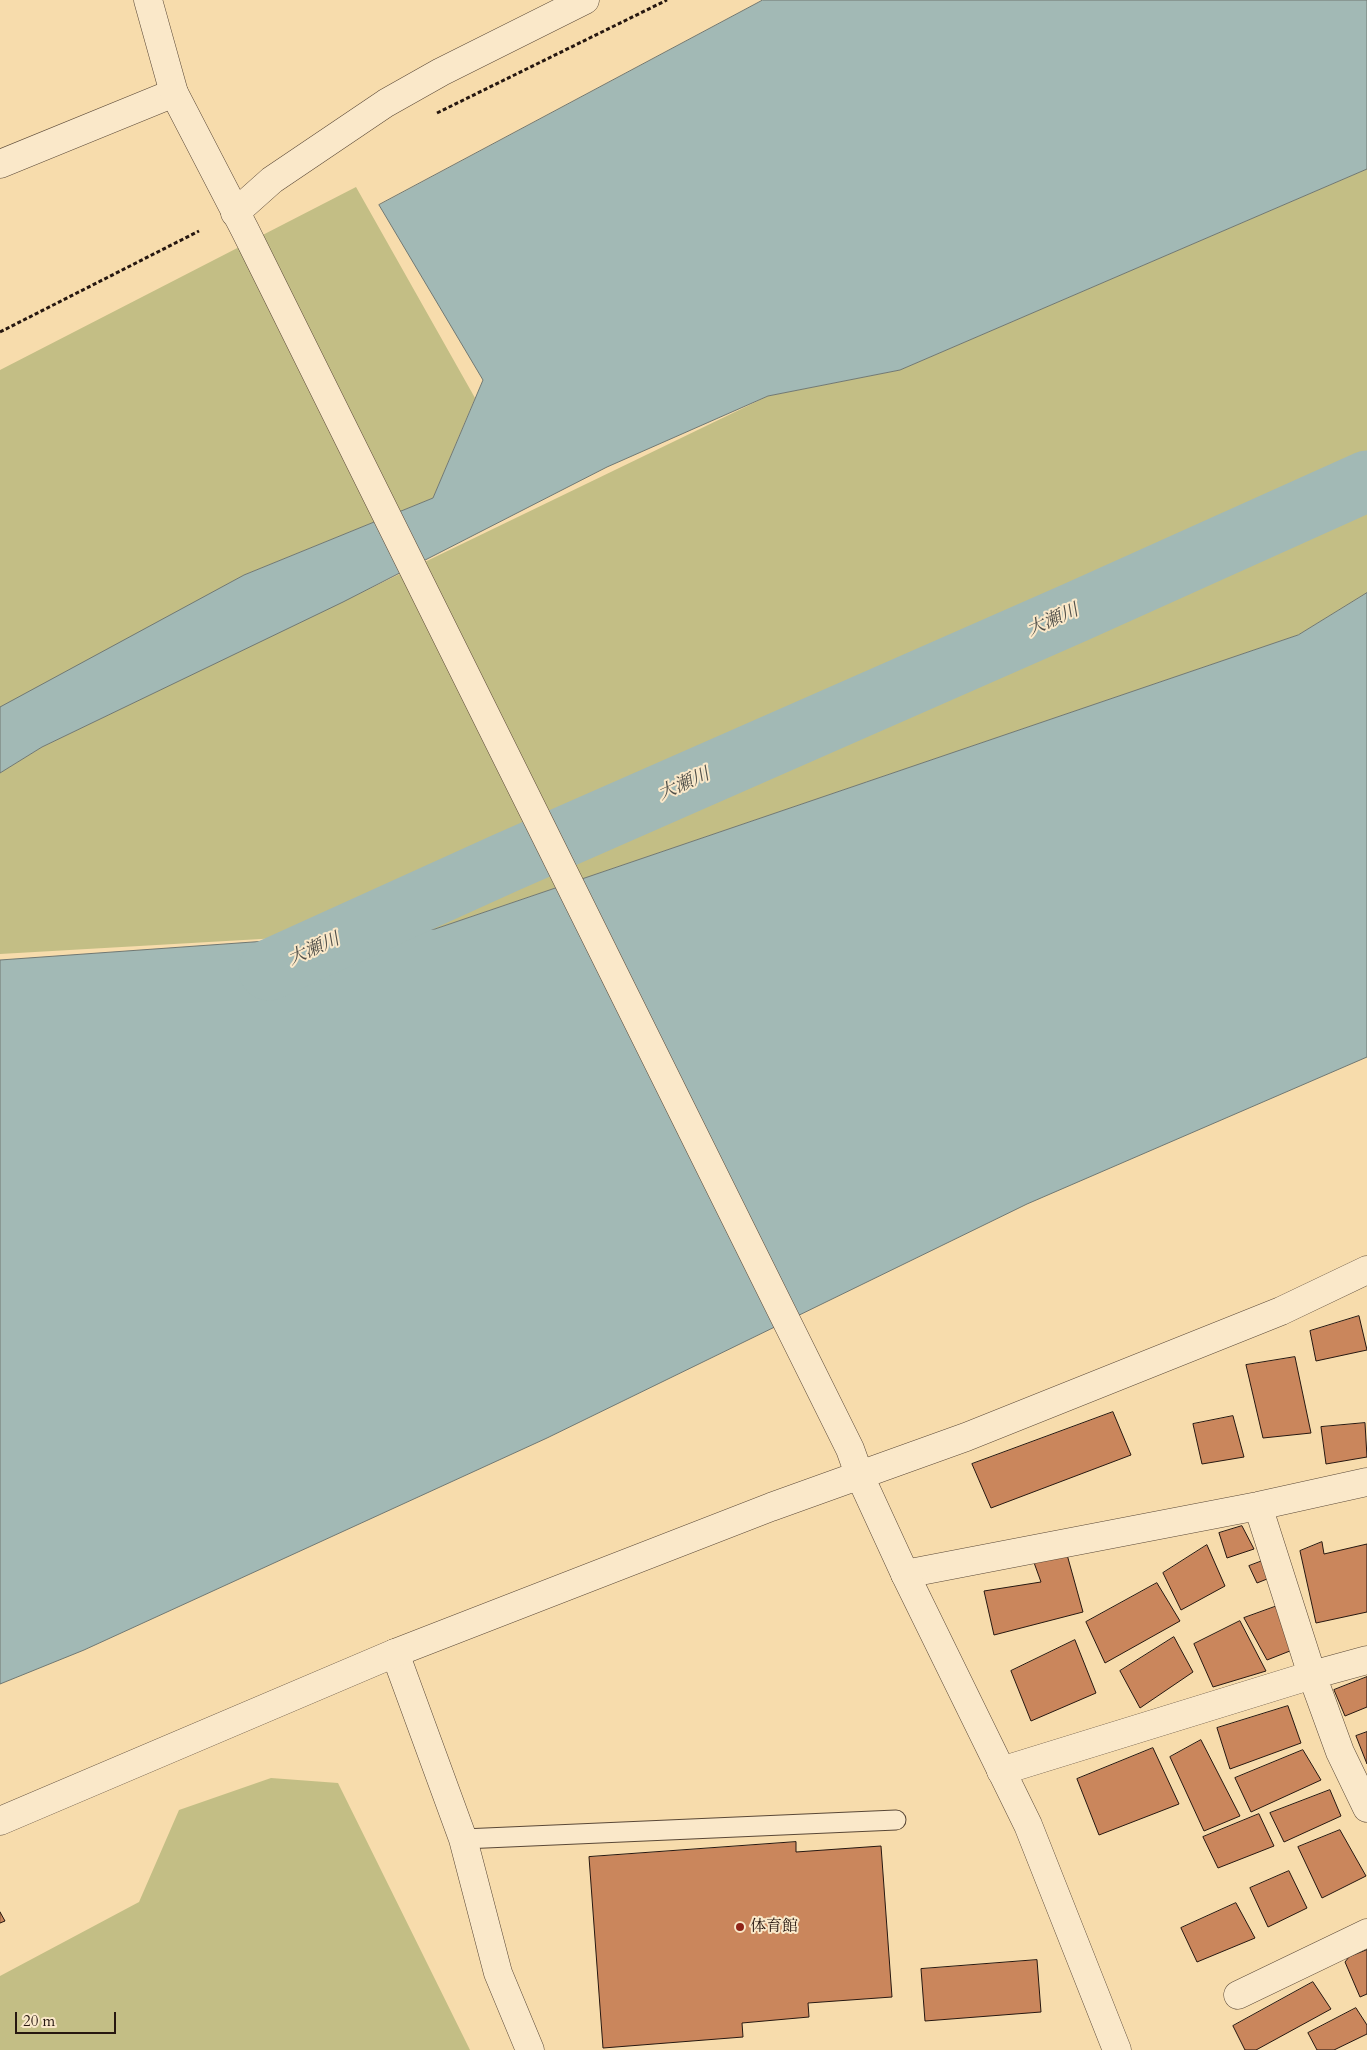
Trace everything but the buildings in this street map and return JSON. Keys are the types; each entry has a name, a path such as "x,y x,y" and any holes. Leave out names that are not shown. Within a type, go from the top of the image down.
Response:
{"street":[{"path":"148,0 174,93 240,222 850,1449 859,1474 905,1574 1028,1825 1117,2050"},
{"path":"240,222 272,180 386,104 441,72 585,0"},
{"path":"0,164 174,93"},
{"path":"0,1821 396,1653 859,1474 966,1437 1040,1408 1281,1311 1367,1270"},
{"path":"905,1574 1258,1506 1367,1482"},
{"path":"1258,1506 1312,1675 1340,1752 1367,1808"},
{"path":"396,1653 463,1839 498,1973 530,2050"},
{"path":"1001,1771 1312,1675 1367,1660"},
{"path":"1238,1995 1367,1933"}],"lane":[{"path":"463,1839 896,1820"}],"path":[{"path":"434,115 667,0"},
{"path":"0,332 199,230"}],"shaded area":[{"path":"1367,169 1367,593 1298,635 435,929 0,954 0,773 42,747 768,396 900,370"},
{"path":"356,187 475,398 433,498 244,575 0,712 0,370"},
{"path":"271,1778 338,1783 470,2050 0,2050 0,1976 139,1902 179,1810"}],"water":[{"path":"763,0 1367,0 1367,169 900,370 768,396 607,467 343,602 42,747 0,773 0,707 244,575 433,498 483,380 379,205"},
{"path":"1367,593 1367,1057 1027,1204 547,1438 84,1650 0,1684 0,960 435,929 1298,635"}],"waterway":[{"name":"大瀬川","path":"269,970 505,863 1076,612 1367,481"}],"place":[{"name":"体育館","path":"740,1927"}]}
